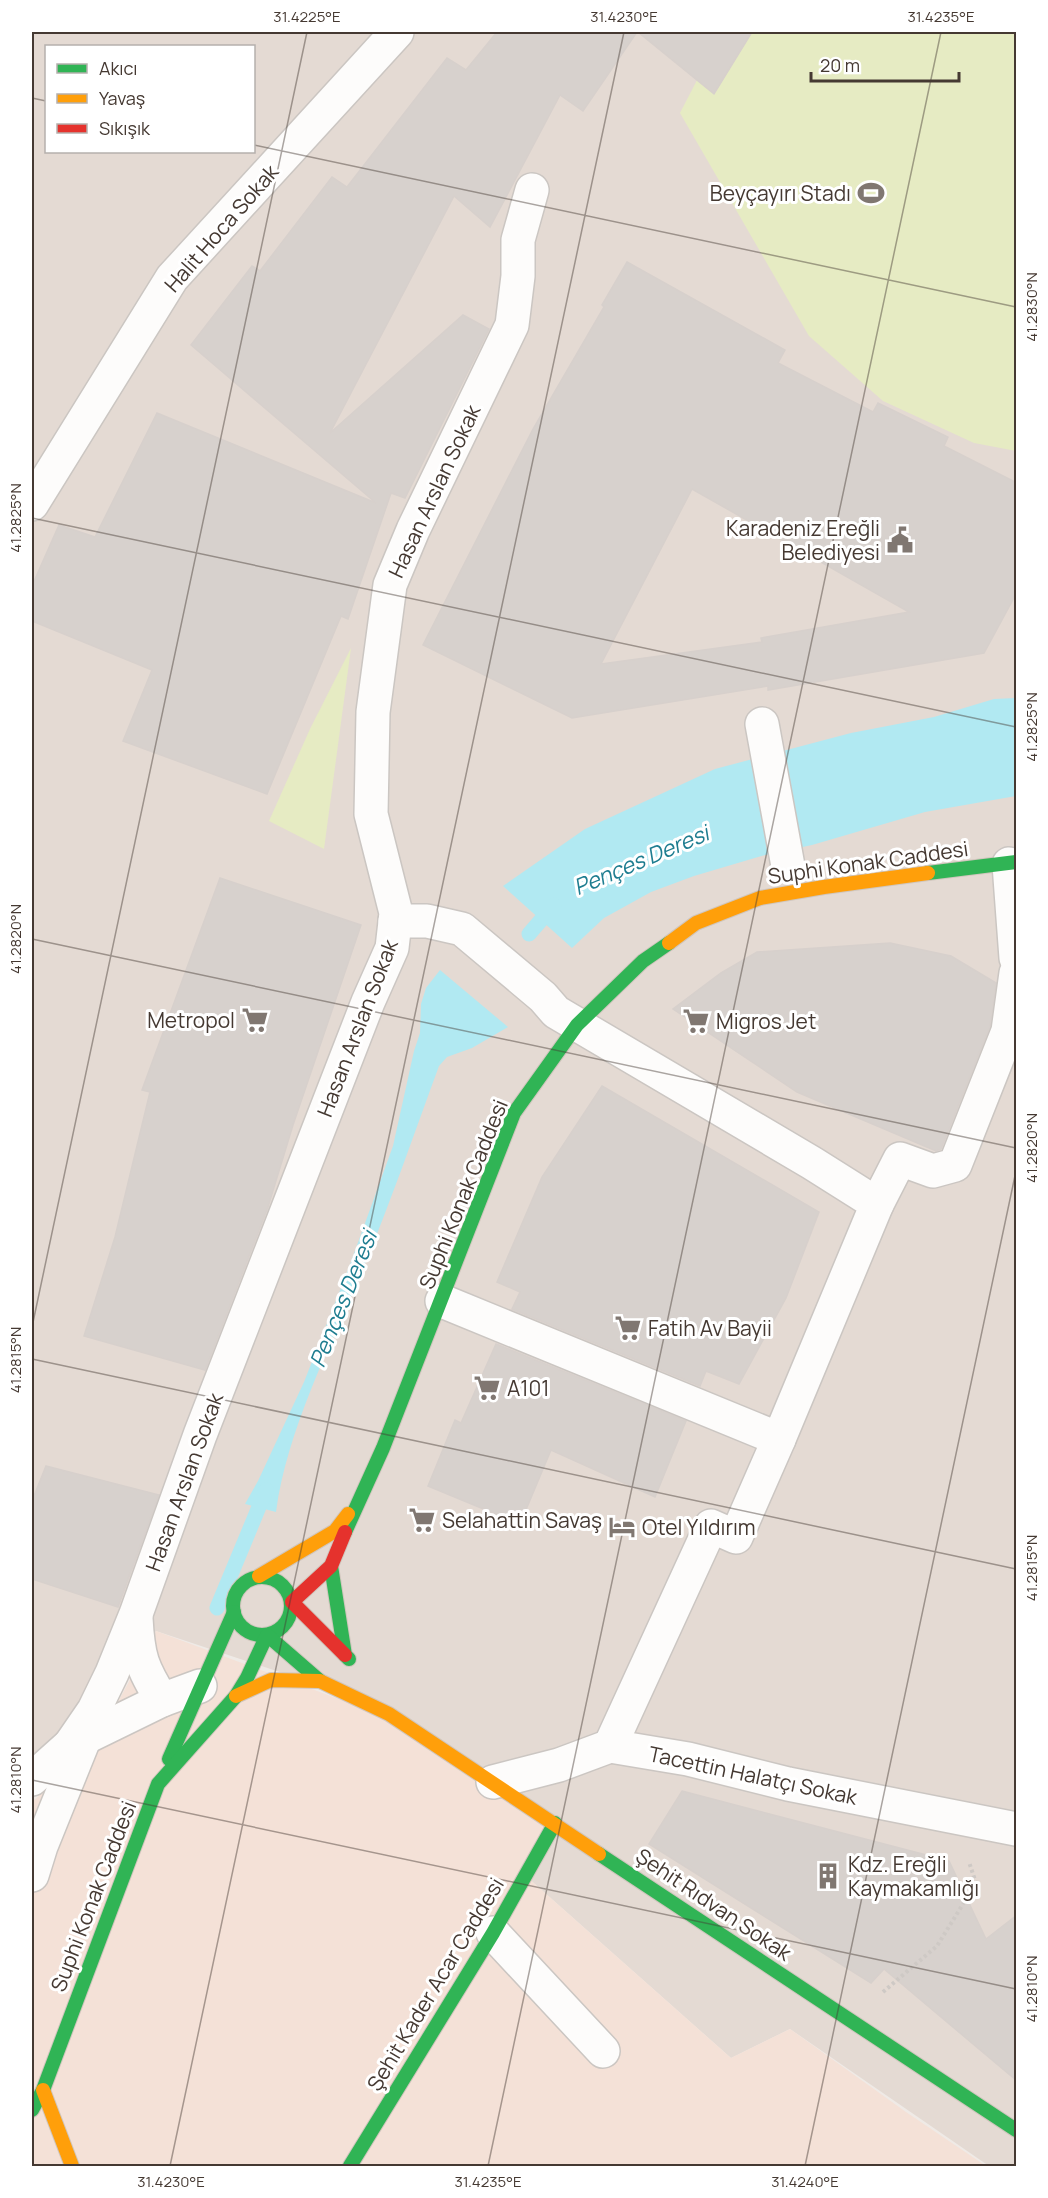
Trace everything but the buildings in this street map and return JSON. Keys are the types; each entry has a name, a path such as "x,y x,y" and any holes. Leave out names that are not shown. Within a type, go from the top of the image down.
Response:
{"street":[{"name":"Halit Hoca Sokak","path":"32,504 172,278 397,32"},
{"name":"Hasan Arslan Sokak","path":"32,1875 40,1846 78,1741 112,1673 136,1614 200,1435 368,1002 392,948 396,913 372,814 373,712 390,585 413,530 512,325 518,276 518,240 532,189"},
{"path":"762,724 788,866"},
{"path":"1013,863 1017,958"},
{"name":"Suphi Konak Caddesi","path":"158,1784 236,1696 267,1635 283,1627 291,1611 292,1602 331,1566 357,1502 383,1448 514,1113 577,1025 643,961 696,923 760,898 824,887 1013,863"},
{"path":"395,921 428,921 462,929 543,997 556,1012 812,1163 877,1204"},
{"path":"610,1746 711,1526 736,1537 877,1204 900,1159 933,1172 955,1165 1008,1031 1017,973"},
{"path":"442,1301 779,1439"},
{"name":"Suphi Konak Caddesi","path":"32,2110 43,2090 158,1784 234,1612 235,1593 250,1579 259,1576 334,1531 357,1502"},
{"path":"331,1566 345,1655"},
{"path":"259,1576 277,1580 290,1593 292,1602 345,1655 358,1672"},
{"path":"234,1612 236,1620 247,1631 257,1635 267,1635"},
{"name":"Hasan Arslan Sokak","path":"136,1614 138,1649 147,1676 162,1700"},
{"name":"Şehit Rıdvan Sokak","path":"267,1635 320,1681 389,1714 1017,2130"},
{"name":"Şehit Rıdvan Sokak","path":"236,1696 271,1680 320,1681"},
{"name":"Hasan Arslan Sokak","path":"32,1779 78,1741 162,1700 200,1686"},
{"name":"Şehit Rıdvan Sokak","path":"370,1688 389,1714"},
{"name":"Tacettin Halatçı Sokak","path":"493,1782 559,1765 610,1746 688,1759 788,1784 1017,1829"},
{"name":"Şehit Kader Acar Caddesi","path":"350,2166 494,1933 555,1823"},
{"path":"494,1933 603,2051"},
{"path":"43,2090 72,2166"}],"path":[{"path":"851,2020 938,1946 975,1883 954,1816"}],"shaded area":[{"path":"32,32 1016,32 1016,2166 989,2166 790,2029 731,2058 527,1877 391,1709 156,1631 85,1737 32,1784"},
{"path":"156,1631 387,1717 548,1826 527,1877 731,2058 790,2029 986,2166 32,2166 32,1802 95,1745"}],"green space":[{"name":"Beyçayırı Stadı","path":"722,32 1016,32 1016,451 974,443 883,401 809,336 680,113"},
{"path":"351,648 324,849 269,821 310,729"}],"water":[{"path":"1016,698 1016,796 925,812 694,876 651,892 604,918 572,948 503,886 585,829 715,769 851,733 934,717 994,699"},
{"path":"440,970 508,1027 472,1048 447,1057 439,1066 372,1246 311,1389 290,1450 276,1512 245,1504 304,1382 348,1270 393,1146 420,1033 421,1004 426,988"}],"waterway":[{"name":"Pençes Deresi","path":"529,934 554,905"},
{"name":"Pençes Deresi","path":"217,1608 266,1490"}],"traffic: fast":[{"path":"928,873 1016,862"},
{"path":"345,1532 383,1448 514,1113 577,1025 643,961 669,943"},
{"path":"331,1566 345,1655 349,1659"},
{"path":"256,1577 268,1577 278,1581 287,1590 291,1606 291,1612 283,1627 268,1635 256,1635 246,1631 237,1622 233,1612 233,1600 237,1590 246,1581 256,1577"},
{"path":"169,1759 234,1612"},
{"path":"32,2110 43,2090 158,1784 236,1696 267,1635 320,1681"},
{"path":"350,2166 493,1933 555,1823"},
{"path":"599,1854 1016,2130"}],"traffic: slow":[{"path":"669,943 696,923 760,898 928,873"},
{"path":"259,1576 335,1531 348,1514"},
{"path":"236,1696 271,1680 320,1681 389,1714 599,1854"},
{"path":"43,2090 72,2166"}],"traffic: jam":[{"path":"345,1532 331,1566 292,1602 345,1655"}],"place":[{"name":"Beyçayırı Stadı","path":"871,193"},
{"name":"Karadeniz Ereğli Belediyesi","path":"900,540"},
{"name":"Metropol","path":"255,1020"},
{"name":"Migros Jet","path":"696,1021"},
{"name":"Fatih Av Bayii","path":"628,1328"},
{"name":"A101","path":"487,1388"},
{"name":"Selahattin Savaş","path":"422,1520"},
{"name":"Otel Yıldırım","path":"622,1527"},
{"name":"Kdz. Ereğli Kaymakamlığı","path":"828,1876"}]}
